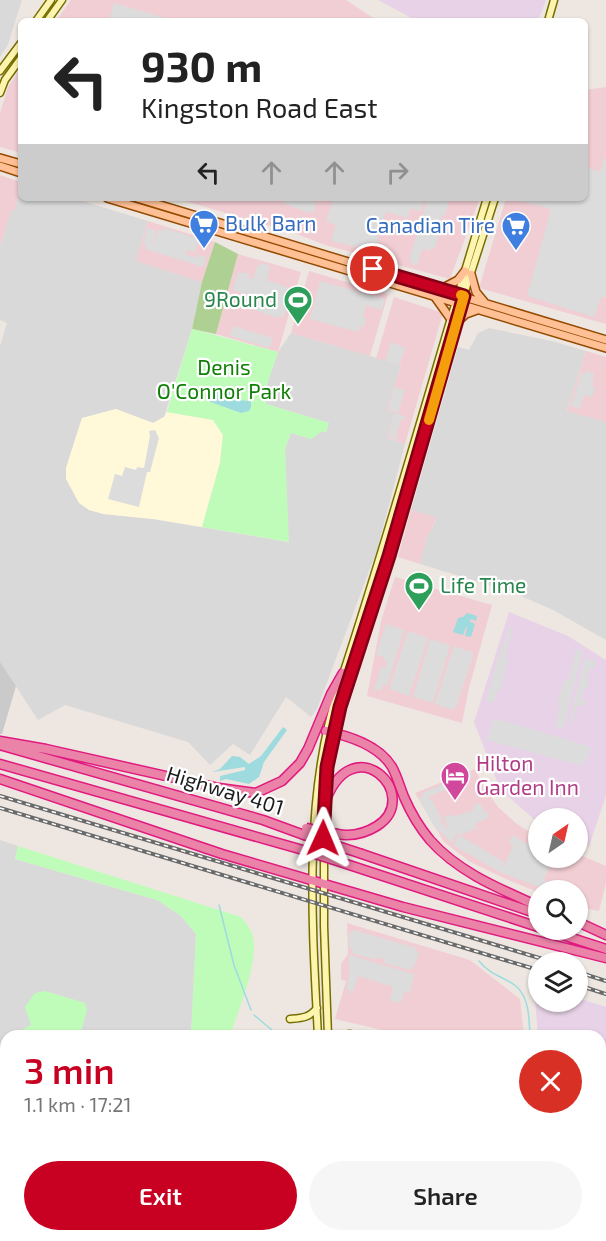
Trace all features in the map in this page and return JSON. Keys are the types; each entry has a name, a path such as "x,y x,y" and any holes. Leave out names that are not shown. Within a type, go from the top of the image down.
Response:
{"highway":[{"path":"0,741 219,788 256,793 282,781 300,762 343,673"},
{"path":"330,732 351,737 380,753 392,766 405,799 430,840 455,862 478,878 528,901"},
{"name":"Highway 401","path":"0,746 305,831 362,854 528,912"},
{"name":"Highway 401","path":"0,764 303,850 528,924"},
{"path":"305,831 347,836 362,834 383,822 389,814 392,805 389,785 376,771 367,768 352,769 336,780 330,788 324,805"},
{"path":"0,779 222,854 403,907 606,958"},
{"path":"588,927 606,936"},
{"path":"588,931 606,936"},
{"path":"578,940 606,949"}],"main road":[{"path":"38,18 51,0"},
{"path":"49,18 62,0"},
{"path":"549,18 554,0"},
{"path":"0,71 18,47"},
{"path":"0,93 5,80 18,62"},
{"path":"0,160 18,163"},
{"path":"0,160 18,170"},
{"path":"117,201 606,348"},
{"path":"147,201 606,340"},
{"path":"328,1030 323,883 324,805 330,732 389,556 486,201"},
{"path":"461,295 467,285 468,272 494,201"},
{"path":"440,289 468,272"},
{"path":"468,272 476,292 485,303"},
{"path":"435,297 454,320"},
{"path":"318,1030 314,881 315,816 343,673 454,320 478,310"},
{"path":"290,1019 312,1015 317,1008"}],"shaded area":[{"path":"0,0 22,0 8,45 0,57"},
{"path":"71,0 346,0 373,18 58,18"},
{"path":"378,0 546,0 539,18 411,18"},
{"path":"114,3 166,18 110,18"},
{"path":"18,72 18,152 0,147 0,113 8,87"},
{"path":"606,87 606,324 479,288 505,201 588,201 588,90"},
{"path":"604,158 606,159 606,298 601,297 594,317 527,296 551,209 520,201 588,201 588,168 600,172"},
{"path":"0,175 18,181 18,198 14,211 11,210 0,247"},
{"path":"18,197 18,201 83,201 148,221 136,261 202,282 192,329 164,417 153,423 116,409 82,418 66,468 66,479 89,510 288,542 285,449 291,433 311,439 329,423 266,404 265,390 278,352 291,333 401,365 387,410 395,413 387,438 405,444 377,550 317,709 311,717 286,697 250,755 233,744 210,765 188,742 65,705 38,720 0,662 0,346 7,323 0,320 0,247 11,210 14,210"},
{"path":"185,201 479,201 450,279 325,245 297,234"},
{"path":"284,201 314,201 313,203 316,203 311,213 284,204"},
{"path":"333,201 424,201 421,212 411,208 407,218 386,212 374,251 331,241 336,225 326,221"},
{"path":"427,201 449,201 436,235 438,236 435,249 431,248 430,251 422,249 417,265 411,264 412,261 409,260"},
{"path":"148,221 215,242 202,282 136,261"},
{"path":"147,228 156,231 153,244 157,245 154,243 158,230 162,231 164,228 199,239 195,252 188,250 182,253 197,258 198,254 206,257 205,264 203,267 145,249 146,245 143,244"},
{"path":"238,254 301,272 278,352 216,334"},
{"path":"261,263 270,266 267,280 292,289 284,317 279,316 278,318 251,309 252,306 244,304 247,295 233,290 238,272 250,274 249,279 251,279 256,276 254,275 257,266"},
{"path":"309,271 388,294 370,356 291,333"},
{"path":"320,281 385,299 382,310 366,305 363,317 366,319 364,327 360,326 359,332 310,319"},
{"path":"394,297 443,313 405,444 387,438 395,414 386,410 401,366 376,358"},
{"path":"233,326 273,338 270,348 230,336"},
{"path":"489,328 552,341 586,351 567,410 606,422 606,640 553,610 512,592 420,564 427,536 436,518 411,510 458,347 469,350 478,333"},
{"path":"391,342 405,348 399,365 385,361"},
{"path":"586,351 606,357 606,422 567,411"},
{"path":"586,371 594,373 593,378 590,378 594,380 592,386 595,387 592,397 584,395 580,408 577,409 571,405 581,373 585,374"},
{"path":"394,387 405,390 398,414 406,417 405,420 401,419 397,440 389,437 397,413 388,410"},
{"path":"116,409 153,423 164,417 167,412 213,420 223,435 220,463 202,527 104,514 89,510 79,503 66,479 66,468 82,418"},
{"path":"155,430 159,438 150,472 147,472 139,507 108,499 115,474 122,476 125,467 136,470 137,467 144,468 149,431"},
{"path":"411,510 436,517 427,536 420,564 398,557"},
{"path":"395,577 492,605 469,688 462,723 367,696 381,621"},
{"path":"509,612 568,636 606,660 606,795 589,847 588,808 528,808 528,814 500,789 474,722"},
{"path":"386,624 404,630 387,686 383,685 381,691 374,689 381,667 385,668 387,662 383,660 384,657 376,655"},
{"path":"509,628 513,629 505,657 509,659 500,691 497,691 494,703 486,701 502,643 505,643"},
{"path":"408,631 428,638 409,696 389,689"},
{"path":"430,639 450,645 433,703 413,697"},
{"path":"454,646 474,653 453,710 435,704"},
{"path":"576,649 583,651 563,729 555,726 560,706 557,705 564,680 568,681"},
{"path":"585,658 596,661 594,669 590,668 586,681 589,682 587,688 584,688 581,700 586,701 582,706 576,706 572,723 569,722"},
{"path":"0,662 16,686 2,734 0,734"},
{"path":"494,718 591,747 588,758 583,761 582,766 487,740"},
{"path":"475,769 498,807 528,831 528,868 588,868 588,858 606,866 606,883 599,911 588,909 588,880 528,880 528,888 470,862 444,842 415,793"},
{"path":"471,772 473,777 427,798 428,800 431,798 442,819 440,821 448,830 444,817 450,814 452,817 474,810 473,806 480,803 487,812 489,817 475,824 477,828 460,835 458,832 452,843 433,825 419,798 423,796 422,793"},
{"path":"459,835 504,862 504,866 513,846 510,840 513,835 528,845 528,868 548,868 544,880 528,880 528,883 500,872 453,845"},
{"path":"0,840 18,846 15,859 157,900 180,915 196,934 191,1030 0,1030"},
{"path":"347,923 470,960 520,999 523,1030 382,1030 335,1019 346,981 341,980 341,964 348,954"},
{"path":"354,930 416,948 416,952 419,953 414,967 411,970 384,963 384,959 377,957 376,960 351,953 353,949 349,948 349,933"},
{"path":"349,955 414,974 410,993 405,991 401,1002 398,1003 390,1000 393,987 358,976 352,994 349,993 350,990 346,989 349,976"},
{"path":"588,1001 606,1007 606,1030 538,1030 536,1012 588,1012"}],"green space":[{"path":"215,242 238,254 216,334 192,329 202,282"},
{"name":"Denis O'Connor Park","path":"192,329 278,352 265,390 269,392 266,404 329,423 326,433 322,431 311,439 291,433 285,449 289,542 202,527 220,463 223,435 213,420 167,412"},
{"path":"18,846 241,917 250,929 254,947 247,986 232,1030 191,1030 196,934 180,915 157,900 15,859"},
{"path":"45,991 85,1003 87,1010 82,1030 22,1030 31,1025 25,1007 35,993"}],"water":[{"path":"220,387 233,393 235,400 251,401 249,411 241,413 208,401 211,390"},
{"path":"467,613 477,616 476,621 471,619 469,621 475,624 471,637 465,636 466,627 463,635 453,632 458,618"},
{"path":"283,727 287,730 264,762 259,777 249,784 226,779 220,781 220,776 245,770 245,767 212,772 220,769 232,756 240,757 249,764 261,756"}],"waterway":[{"path":"219,905 234,965 251,1010"},
{"path":"479,961 489,970 512,983 521,992 528,1010 530,1030"},
{"path":"254,1015 272,1030"}],"railway":[{"path":"0,796 528,955"},
{"path":"0,808 528,967"},
{"path":"588,975 606,981"},
{"path":"588,988 606,994"}],"slow traffic":[{"path":"429,420 464,296 461,295"}],"place":[{"name":"Bulk Barn","path":"204,250"},
{"name":"Canadian Tire","path":"516,252"},
{"name":"9Round","path":"298,326"},
{"name":"Life Time","path":"419,612"},
{"name":"Hilton Garden Inn","path":"455,802"}],"route":[{"path":"323,838 327,767 340,707 389,556 464,296 373,269"}]}
